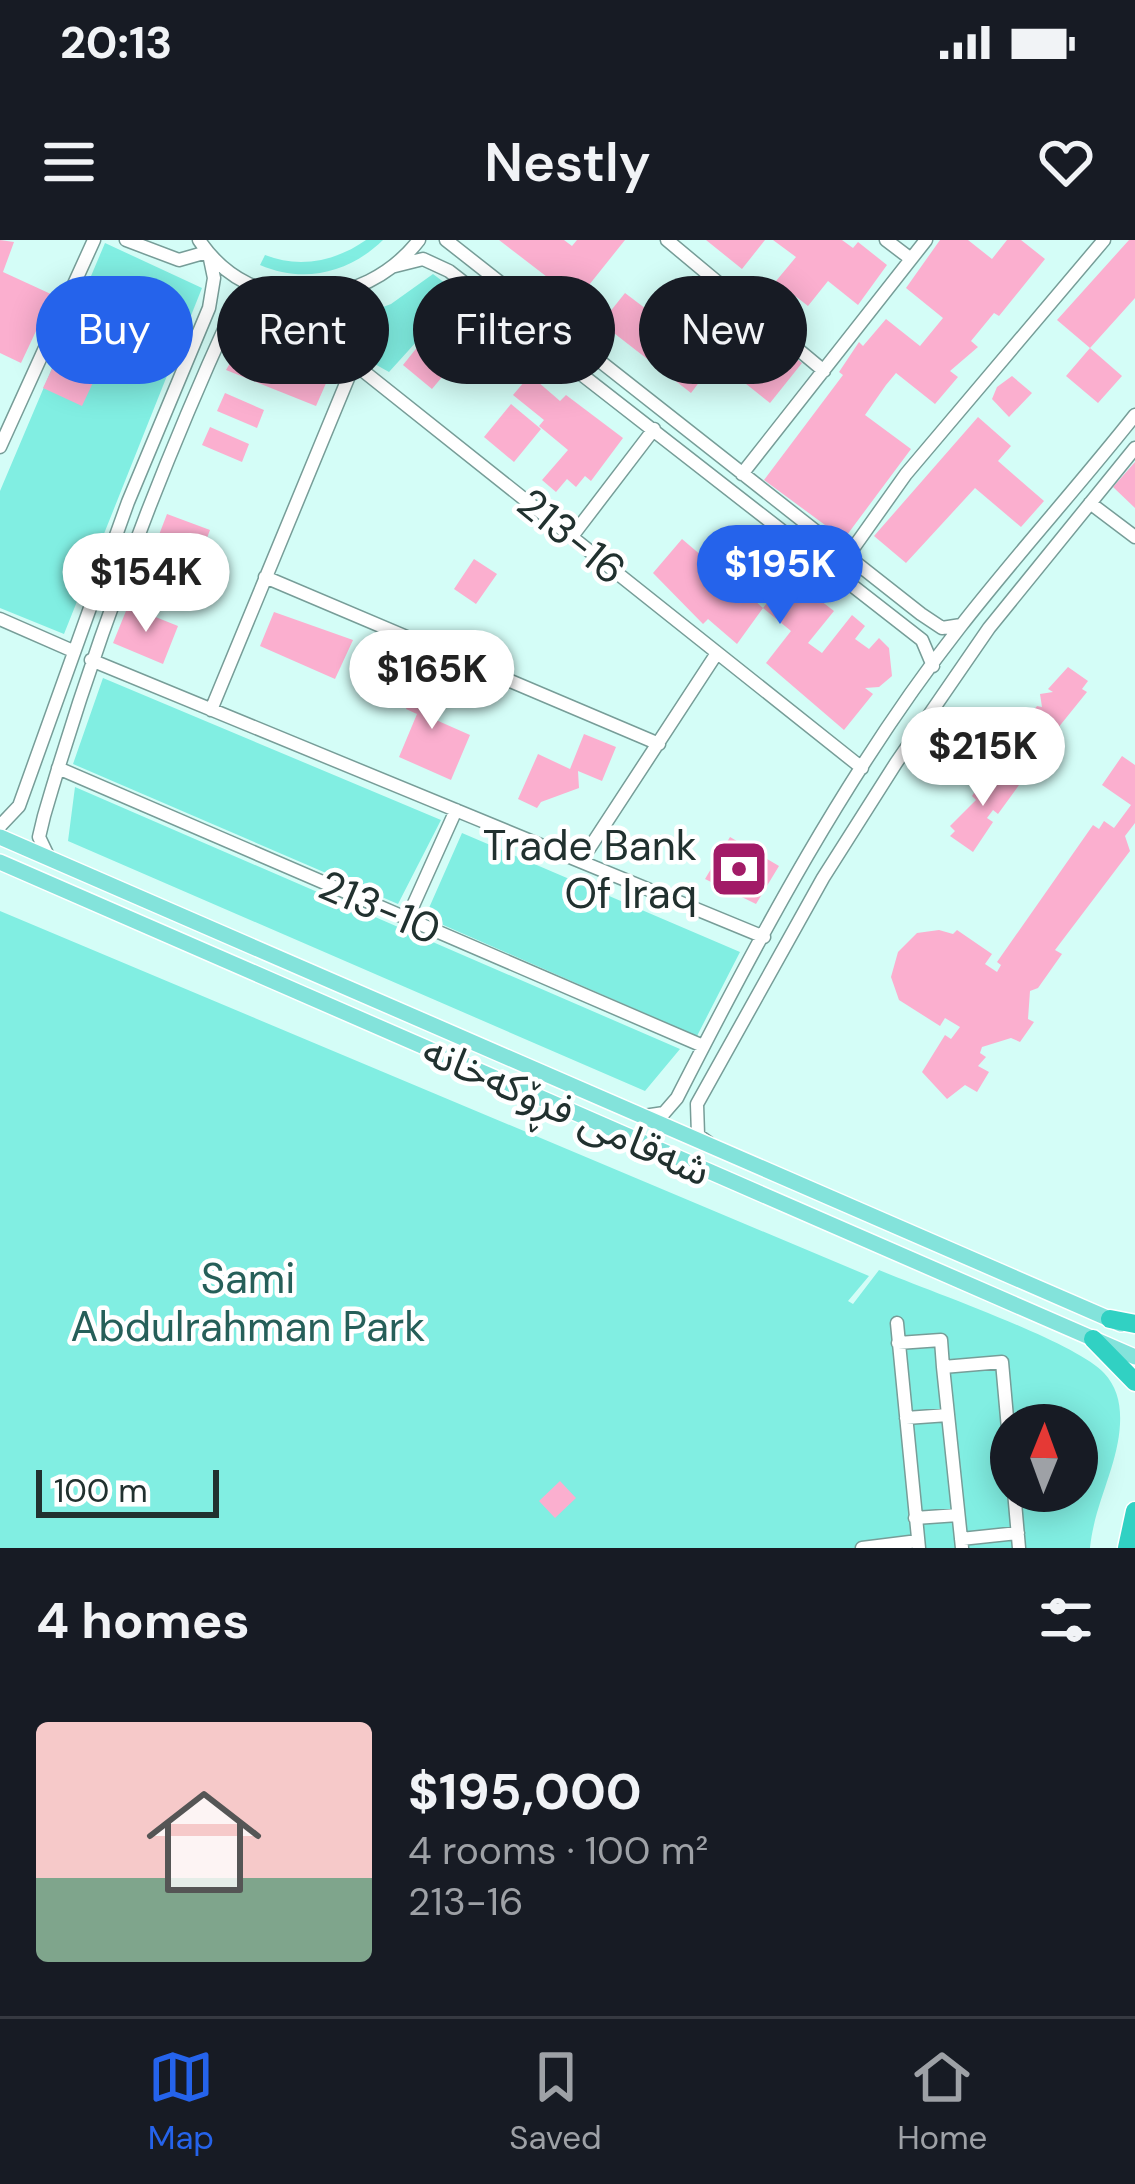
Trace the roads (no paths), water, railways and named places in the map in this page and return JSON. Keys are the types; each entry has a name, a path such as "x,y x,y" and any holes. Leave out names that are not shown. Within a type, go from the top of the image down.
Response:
{"highway":[{"path":"1110,1319 1135,1327"},
{"path":"1093,1339 1135,1382"},
{"path":"1127,1548 1135,1511"}],"main road":[{"name":"شەقامی فڕۆکەخانە","path":"0,837 1110,1319"},
{"name":"شەقامی فڕۆکەخانە","path":"0,862 1135,1357"}],"street":[{"path":"0,447 94,240"},
{"path":"126,240 179,260 205,249"},
{"path":"395,266 418,240"},
{"path":"446,240 942,628 962,625"},
{"path":"667,240 824,370"},
{"path":"886,240 911,259"},
{"path":"742,474 926,240"},
{"path":"847,557 906,474 1101,241"},
{"path":"205,249 236,276"},
{"path":"0,826 19,806 73,651 208,308 214,278 205,249"},
{"path":"376,276 423,260 449,271 922,640 933,665"},
{"path":"49,858 39,837 91,660 148,506 217,346"},
{"path":"211,710 346,384"},
{"name":"213-16","path":"380,384 862,768"},
{"path":"644,1116 664,1113 674,1101 862,768 933,665 1135,416"},
{"path":"573,535 653,429"},
{"path":"710,1144 698,1135 695,1111 837,856 949,683 1135,448"},
{"path":"1090,502 1135,537"},
{"path":"265,577 658,744"},
{"path":"0,620 73,651"},
{"path":"581,862 717,653"},
{"path":"91,660 764,937"},
{"name":"213-10","path":"58,768 703,1046"},
{"path":"407,919 456,810"},
{"path":"818,845 837,856"},
{"path":"674,1101 678,1112 695,1111"},
{"path":"862,1548 918,1545 897,1324"},
{"path":"898,1343 941,1340 961,1544 1018,1541"},
{"path":"943,1367 1002,1362 1006,1404"},
{"path":"906,1418 948,1415"},
{"path":"915,1518 958,1514"}],"place":[{"name":"Trade Bank Of Iraq","path":"739,869"}],"park label":[{"name":"Sami Abdulrahman Park","path":"248,1302"}]}
